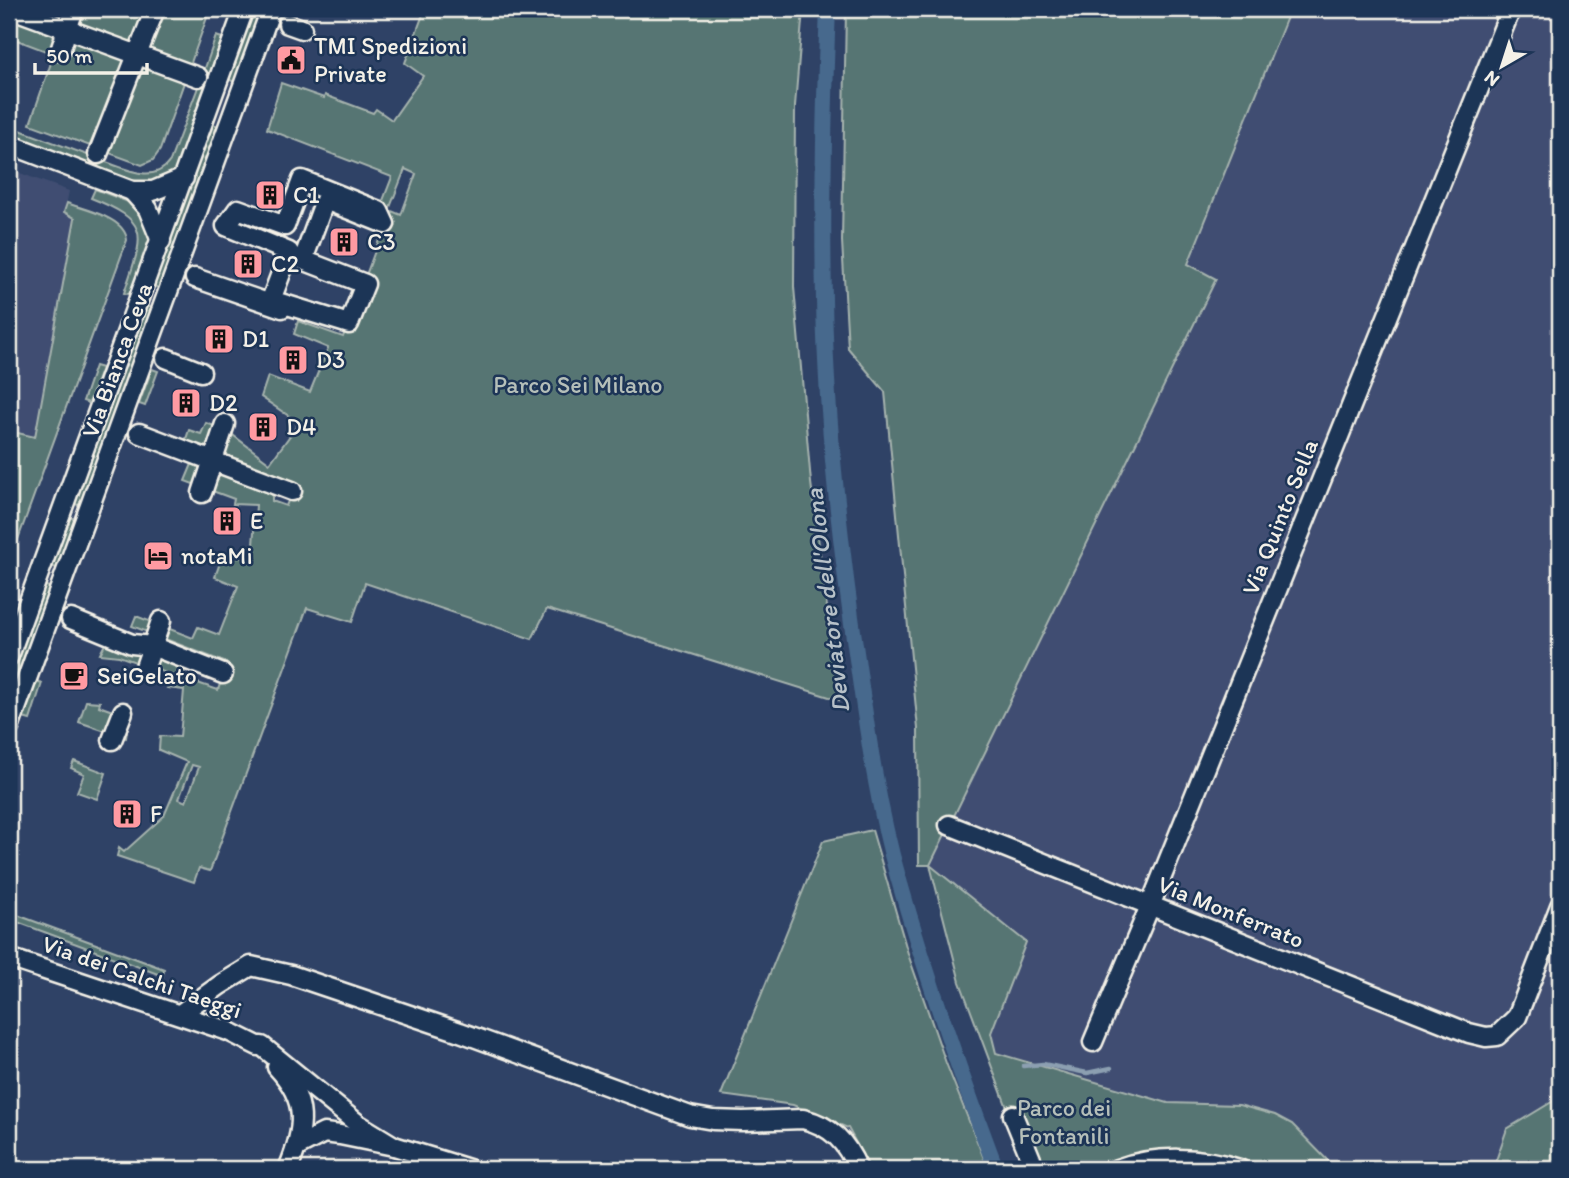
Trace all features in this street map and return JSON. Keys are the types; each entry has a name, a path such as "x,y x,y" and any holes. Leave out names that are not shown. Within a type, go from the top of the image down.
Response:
{"street":[{"path":"12,9 198,76"},
{"path":"60,51 74,9"},
{"path":"99,154 155,9"},
{"name":"Via Bianca Ceva","path":"9,656 244,9"},
{"name":"Via Bianca Ceva","path":"9,728 14,693 61,582 271,9"},
{"name":"Via Quinto Sella","path":"1093,1042 1511,9"},
{"path":"9,144 132,191 153,191 184,178"},
{"path":"302,180 379,211 385,224 325,200 303,260 365,284 349,324 271,300 289,252 226,226 229,217 238,209 285,226 302,180"},
{"path":"132,191 148,209 161,241"},
{"path":"195,278 358,334"},
{"path":"142,292 166,299"},
{"path":"166,358 201,372"},
{"path":"208,473 224,427"},
{"path":"139,433 208,473 292,491"},
{"path":"39,574 61,582"},
{"path":"71,619 132,644 153,645 223,674"},
{"path":"113,737 123,714"},
{"name":"Via Monferrato","path":"949,825 1469,1033 1486,1037 1497,1036 1517,1017 1560,906"},
{"name":"Via dei Calchi Taeggi","path":"9,958 180,1014 262,1046 369,1132 394,1146"},
{"path":"180,1014 251,966 291,975 460,1032 690,1116 713,1120 803,1119 817,1122 841,1139 857,1168"},
{"name":"Via dei Calchi Taeggi","path":"258,1046 288,1079 300,1102 302,1125 298,1147"},
{"path":"1013,1115 1035,1169"},
{"name":"Via dei Calchi Taeggi","path":"298,1147 324,1133 394,1146 469,1169"},
{"path":"288,1169 298,1147"},
{"path":"1117,1169 1150,1160 1183,1160 1230,1168"}],"shaded area":[{"path":"1254,9 1560,9 1560,1097 1507,1129 1493,1169 1336,1169 1292,1124 1239,1105 1169,1103 995,1053 991,1033 1026,942 930,865 1215,279 1187,264 1287,18"},
{"path":"9,169 69,191 65,211 75,217 35,437 9,431"}],"green space":[{"path":"9,9 210,9 160,150 153,160 142,165 30,124 54,54 9,37"},
{"path":"252,9 265,9 238,83 227,79"},
{"name":"Parco Sei Milano","path":"425,9 442,15 445,9 803,9 795,106 794,287 811,483 839,700 547,609 532,639 365,583 352,622 307,608 210,871 199,868 194,882 117,856 119,848 124,852 164,816 187,762 159,750 160,736 180,737 184,690 167,688 172,675 119,656 100,654 108,638 186,666 183,678 218,690 227,663 132,626 136,616 193,638 198,627 219,635 238,586 215,577 222,557 252,558 256,505 233,504 234,499 185,481 192,464 272,493 272,501 286,506 294,487 185,442 189,430 201,434 206,423 226,430 270,463 299,423 261,397 268,376 310,392 328,348 294,334 298,321 343,337 385,224 379,211 392,177 267,129 281,83 324,98 325,95 373,113 376,109 392,120 423,76 405,63","holes":["405,169 416,174 401,215 389,210","192,765 199,767 186,802 179,799"]},
{"path":"846,9 1254,9 1287,17 1188,264 1216,279 930,865 919,865 918,729 885,392 848,348 842,241"},
{"path":"216,36 222,38 209,76 203,74"},
{"path":"200,82 211,86 183,164 171,178 162,183 138,184 97,169 100,160 137,173 146,174 163,168 170,161"},
{"path":"210,123 221,127 161,288 157,288 152,283"},
{"path":"9,126 93,157 90,166 9,136"},
{"path":"95,189 131,203 139,209 152,235 151,252 131,295 124,293 135,258 138,234 134,224 126,216 91,198"},
{"path":"67,203 112,220 125,232 127,240 9,564 9,431 35,437 75,218 64,212"},
{"path":"143,305 155,309 83,507 70,502"},
{"path":"95,366 102,368 89,403 83,401"},
{"path":"152,369 158,371 145,406 139,404"},
{"path":"66,516 78,520 60,569 47,565"},
{"path":"44,585 51,588 17,684 10,684 9,670 38,590"},
{"path":"36,681 42,683 30,720 23,718"},
{"path":"86,701 100,702 99,706 129,717 126,738 79,722"},
{"path":"74,761 106,773 97,799 77,792 84,774 71,768"},
{"path":"872,830 909,957 946,1063 988,1169 870,1169 848,1128 793,1105 721,1095 823,841"},
{"name":"Parco dei Fontanili","path":"930,865 1026,942 991,1033 996,1053 1168,1103 1239,1105 1275,1115 1292,1124 1336,1169 1030,1169 960,982"},
{"path":"9,912 164,969 163,976 9,919"},
{"path":"1560,1097 1560,1169 1493,1169 1507,1129"}],"waterway":[{"name":"Deviatore dell'Olona","path":"828,9 823,191 825,346 845,575 870,745 891,851 944,1024 996,1169"},
{"path":"1023,1066 1043,1064 1087,1073 1111,1068"}],"place":[{"name":"TMI Spedizioni Private","path":"291,60"},
{"name":"C1","path":"270,195"},
{"name":"C3","path":"344,242"},
{"name":"C2","path":"248,264"},
{"name":"D1","path":"219,339"},
{"name":"D3","path":"293,360"},
{"name":"D2","path":"186,403"},
{"name":"D4","path":"263,427"},
{"name":"E","path":"227,521"},
{"name":"notaMi","path":"158,556"},
{"name":"SeiGelato","path":"74,676"},
{"name":"F","path":"127,814"}]}
